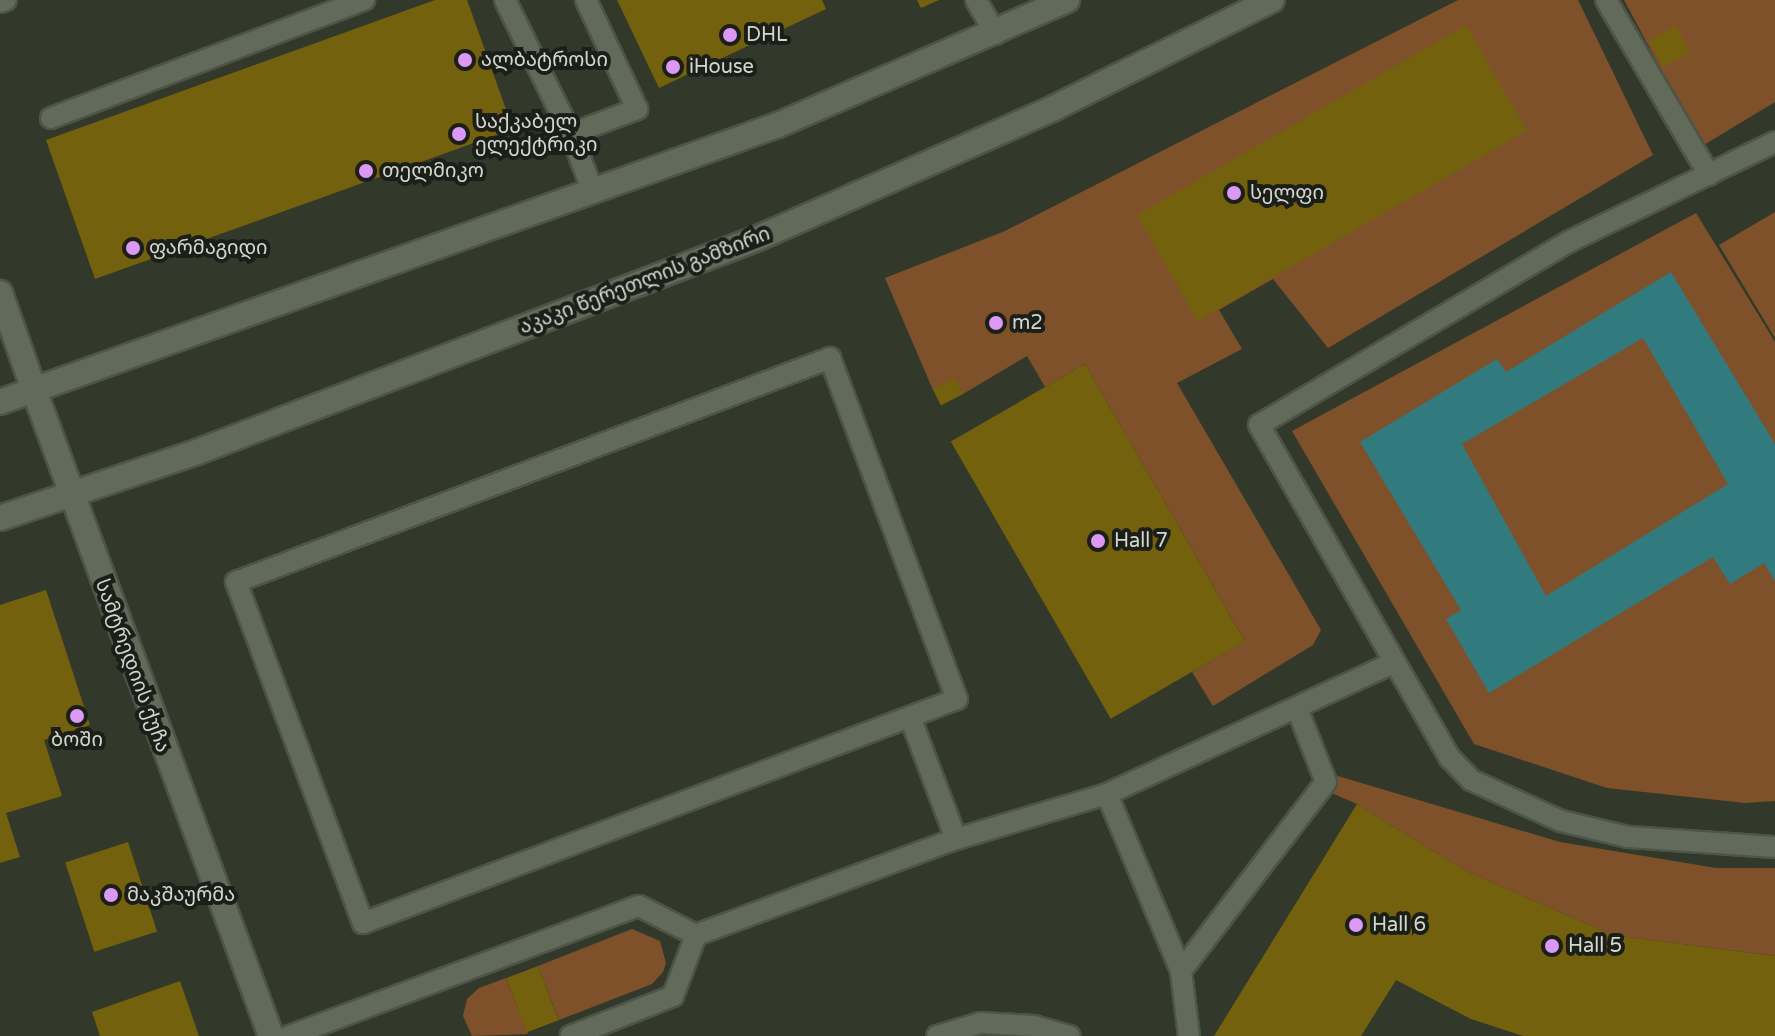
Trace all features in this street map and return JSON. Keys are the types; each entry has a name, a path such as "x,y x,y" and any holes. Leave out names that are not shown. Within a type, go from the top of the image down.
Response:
{"main road":[{"path":"0,402 778,125 996,34 1067,0"},
{"name":"აკაკი წერეთლის გამზირი","path":"0,518 71,497 758,238 1054,108 1272,0"},
{"name":"სამტრედიის ქუჩა","path":"0,293 71,497 271,1036"}],"lane":[{"path":"51,118 364,0"},
{"path":"505,0 571,134 593,192"},
{"path":"571,134 637,109 586,0"},
{"path":"976,0 996,34"},
{"path":"1606,0 1709,175"},
{"path":"1775,142 1570,241 1259,425 1449,757 1471,780 1561,821 1628,837 1775,847"},
{"path":"830,358 957,699 910,717 363,923 236,582 830,358"},
{"path":"289,1036 639,906 696,935 956,839 1107,794 1298,711 1393,663"},
{"path":"1181,971 1326,782 1298,711"},
{"path":"910,717 956,839"},
{"path":"1107,794 1181,971 1189,1036"},
{"path":"572,1036 673,996 696,935"},
{"path":"937,1036 981,1023 1034,1026 1070,1036"}],"shaded area":[{"path":"1458,0 1578,0 1653,155 1328,348 1273,279 1219,310 1242,349 1177,383 1321,630 1313,645 1213,706 1192,672 1245,641 1085,364 1045,387 1027,356 963,394 955,379 933,390 885,278 1005,231"},
{"path":"1624,0 1775,0 1775,102 1702,146"},
{"path":"1775,212 1775,338 1719,245"},
{"path":"1696,213 1775,342 1775,801 1745,803 1607,788 1474,744 1292,431"},
{"path":"1321,771 1560,842 1716,868 1775,868 1775,956 1612,935 1464,870 1357,804 1313,785"},
{"path":"632,929 660,941 666,963 663,972 652,984 559,1020 538,966"},
{"path":"506,978 528,1034 472,1036 463,1016 467,999 479,988"}],"water":[{"path":"1671,272 1775,444 1775,581 1764,563 1730,584 1713,557 1489,693 1446,619 1461,610 1360,442 1497,359 1506,372","holes":["1643,338 1728,484 1546,596 1462,444"]}],"building":[{"path":"435,0 467,0 513,129 95,279 46,140"},
{"path":"617,0 822,0 826,9 659,88"},
{"path":"917,0 939,0 921,8"},
{"path":"1466,25 1527,131 1198,321 1137,215"},
{"path":"1676,26 1690,52 1663,67 1649,41"},
{"name":"Hall 7","path":"1085,364 1245,641 1111,719 951,442"},
{"path":"955,378 963,394 941,405 933,389"},
{"path":"46,590 90,725 44,740 62,796 6,813 20,857 0,863 0,605"},
{"path":"1357,804 1464,870 1612,935 1775,956 1775,1036 1523,1036 1471,1019 1396,980 1361,1036 1214,1036"},
{"name":"მაკშაურმა","path":"128,842 157,931 94,952 65,862"},
{"path":"538,966 559,1020 527,1032 506,978"},
{"path":"180,981 199,1036 100,1036 92,1012"}],"place":[{"name":"DHL","path":"730,35"},
{"name":"ალბატროსი","path":"465,60"},
{"name":"iHouse","path":"673,67"},
{"name":"საქკაბელ ელექტრიკი","path":"459,134"},
{"name":"თელმიკო","path":"366,171"},
{"name":"სელფი","path":"1234,193"},
{"name":"ფარმაგიდი","path":"133,248"},
{"name":"m2","path":"996,323"},
{"name":"Hall 7","path":"1098,541"},
{"name":"ბოში","path":"77,716"},
{"name":"მაკშაურმა","path":"111,895"},
{"name":"Hall 6","path":"1356,925"},
{"name":"Hall 5","path":"1552,946"}]}
